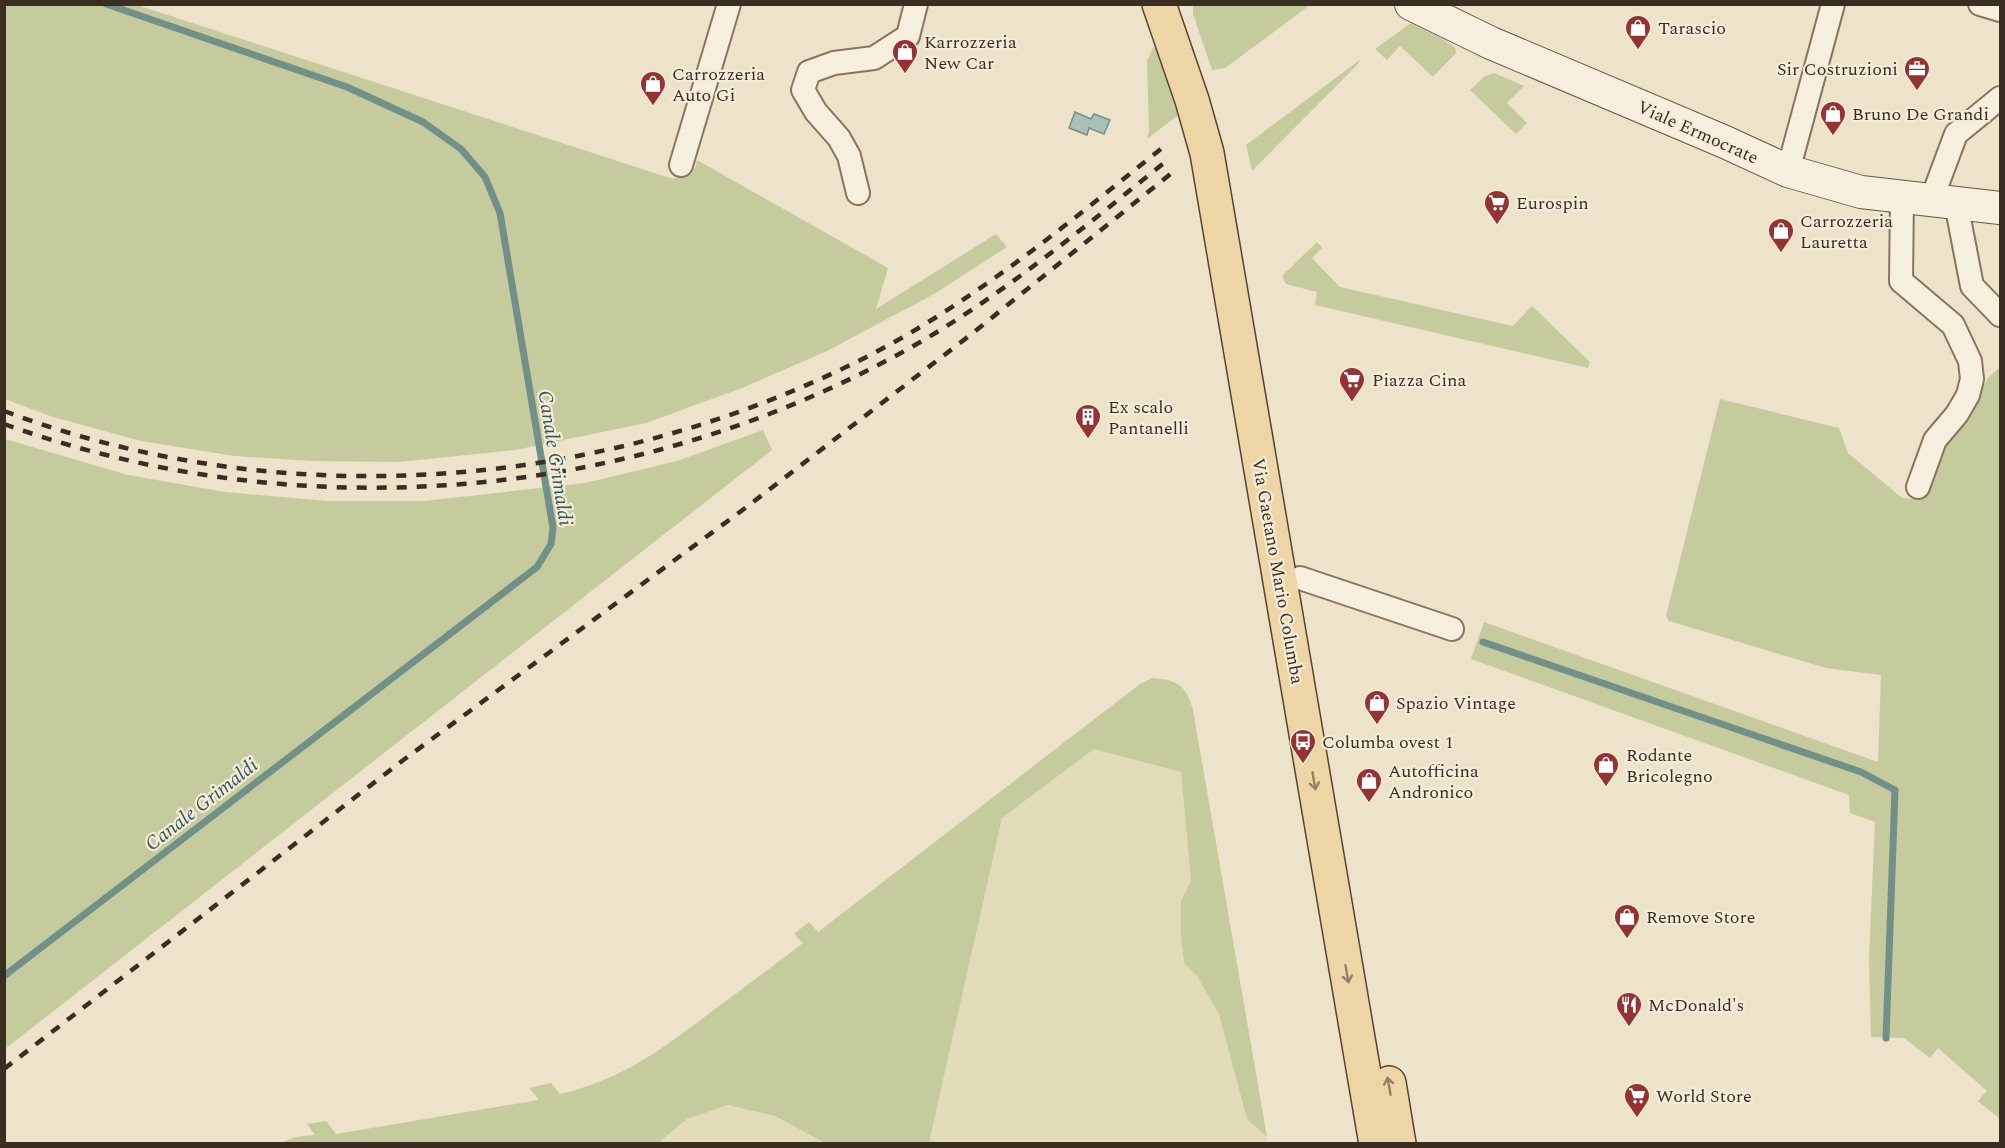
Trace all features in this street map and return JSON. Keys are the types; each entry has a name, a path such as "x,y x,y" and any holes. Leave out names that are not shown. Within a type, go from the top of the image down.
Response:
{"main road":[{"name":"Via Gaetano Mario Columba","path":"1159,4 1192,100 1207,153 1376,1143"},
{"name":"Via Gaetano Mario Columba","path":"1181,4 1185,26 1225,146 1399,1143"},
{"name":"Viale Ermocrate","path":"1411,4 1491,43 1788,171 1861,192 2001,208"}],"street":[{"path":"681,165 729,4"},
{"path":"858,193 849,156 839,138 816,112 803,90 809,72 834,63 874,58 908,36 916,4"},
{"path":"1788,171 1833,4"},
{"path":"1980,4 2001,10"},
{"path":"1918,487 1935,440 1957,414 1968,395 1972,379 1970,361 1953,325 1902,281 1956,134 2001,98"},
{"path":"1930,201 1972,286 2001,315"},
{"path":"1300,578 1452,629"}],"shaded area":[{"path":"1094,749 1181,772 1191,881 1181,901 1184,963 1197,976 1219,1013 1247,1119 1267,1137 1268,1143 929,1144 1002,818"},
{"path":"728,1105 775,1116 825,1143 658,1144 687,1119"}],"green space":[{"path":"1193,4 1310,5 1225,68 1212,70 1193,14"},
{"path":"4,5 137,5 673,179 695,168 697,160 888,268 876,309 996,234 1007,247 934,294 827,351 742,388 646,423 515,450 399,462 311,461 235,456 141,441 53,417 5,399"},
{"path":"1411,23 1445,40 1455,48 1456,53 1433,77 1400,46 1387,60 1375,49"},
{"path":"1157,46 1181,113 1147,139 1149,131 1147,61 1153,48"},
{"path":"1361,59 1356,66 1252,171 1246,145"},
{"path":"1494,73 1524,86 1507,103 1527,123 1516,134 1470,90 1485,76"},
{"path":"1317,242 1322,248 1312,258 1340,287 1513,326 1532,306 1590,362 1588,368 1315,305 1317,292 1286,284 1282,276"},
{"path":"2000,367 2000,1119 1978,1101 1987,1091 1938,1048 1930,1058 1904,1038 1871,1037 1869,959 1875,822 1850,813 1849,795 1471,659 1484,622 1878,762 1881,675 1826,668 1669,621 1666,616 1720,399 1839,428 1848,453 1902,498 1918,500 1939,443 1980,393 1988,378"},
{"path":"763,430 772,450 5,1049 5,439 128,475 225,492 327,501 424,501 585,483 677,461"},
{"path":"1152,678 1168,680 1180,685 1193,710 1267,1137 1247,1119 1219,1014 1197,976 1184,963 1181,901 1191,881 1181,772 1094,749 1002,818 929,1143 825,1143 775,1116 728,1105 687,1119 658,1143 281,1143 295,1137 315,1135 307,1124 326,1121 336,1134 539,1100 529,1088 551,1083 560,1094 603,1080 640,1062 675,1039 803,943 794,934 809,922 818,932 1140,684"}],"water":[{"path":"1075,112 1091,119 1094,114 1110,120 1104,134 1089,128 1087,135 1069,128"}],"waterway":[{"name":"Canale Grimaldi","path":"4,976 537,567 551,544 553,528 500,213 485,177 461,149 423,122 347,87 106,4"},
{"path":"1483,642 1861,772 1895,790 1886,1038"}],"railway":[{"path":"4,411 112,445 222,466 334,476 446,473 557,460 667,435 773,399 876,352 988,283 1162,148"},
{"path":"4,424 113,457 224,478 337,487 449,485 561,471 671,446 779,410 882,363 921,342 1031,268 1170,158"},
{"path":"4,1069 402,761 744,509 969,336 1178,168"}],"place":[{"name":"Tarascio","path":"1638,51"},
{"name":"Karrozzeria New Car","path":"905,75"},
{"name":"Sir Costruzioni","path":"1917,92"},
{"name":"Carrozzeria Auto Gi","path":"653,107"},
{"name":"Bruno De Grandi","path":"1833,137"},
{"name":"Eurospin","path":"1497,226"},
{"name":"Carrozzeria Lauretta","path":"1781,254"},
{"name":"Piazza Cina","path":"1352,403"},
{"name":"Ex scalo Pantanelli","path":"1088,440"},
{"name":"Spazio Vintage","path":"1377,726"},
{"name":"Columba ovest 1","path":"1303,765"},
{"name":"Rodante Bricolegno","path":"1606,788"},
{"name":"Autofficina Andronico","path":"1369,804"},
{"name":"Remove Store","path":"1627,940"},
{"name":"McDonald's","path":"1629,1028"},
{"name":"World Store","path":"1637,1119"}]}
